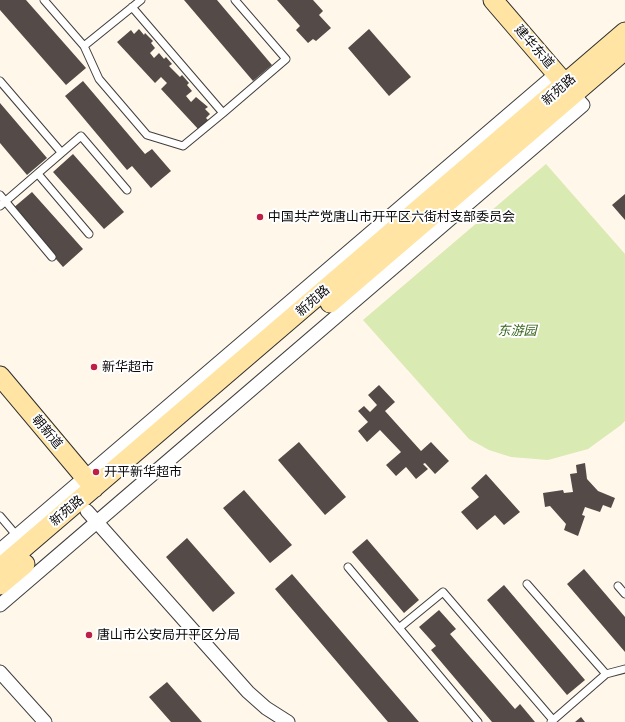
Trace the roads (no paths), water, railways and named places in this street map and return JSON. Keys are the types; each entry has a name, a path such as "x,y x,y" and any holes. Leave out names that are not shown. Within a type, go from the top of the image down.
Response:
{"main road":[{"name":"建华东道","path":"493,0 565,84"},
{"name":"新苑路","path":"0,568 89,483 625,32"},
{"name":"新苑路","path":"0,585 91,517 565,84 625,50"},
{"name":"朝新道","path":"0,376 89,483"}],"street":[{"path":"0,550 89,483"},
{"path":"0,605 91,517 248,692 266,708 288,722"},
{"path":"0,672 45,722"}],"lane":[{"path":"44,0 84,46 99,79 147,135 183,146 286,58 235,0"},
{"path":"84,46 140,0"},
{"path":"132,7 223,112"},
{"path":"0,81 61,152"},
{"path":"3,204 81,136 127,190"},
{"path":"38,174 89,234"},
{"path":"0,195 3,204 52,257"},
{"path":"0,516 17,536"},
{"path":"348,567 478,722"},
{"path":"527,584 606,674"},
{"path":"618,586 625,594"},
{"path":"399,628 443,592 552,721 606,674 625,669"}],"place":[{"name":"中国共产党唐山市开平区六街村支部委员会","path":"260,217"},
{"name":"新华超市","path":"94,367"},
{"name":"开平新华超市","path":"96,472"},
{"name":"唐山市公安局开平区分局","path":"89,635"}],"park label":[{"name":"东游园","path":"517,331"}]}
